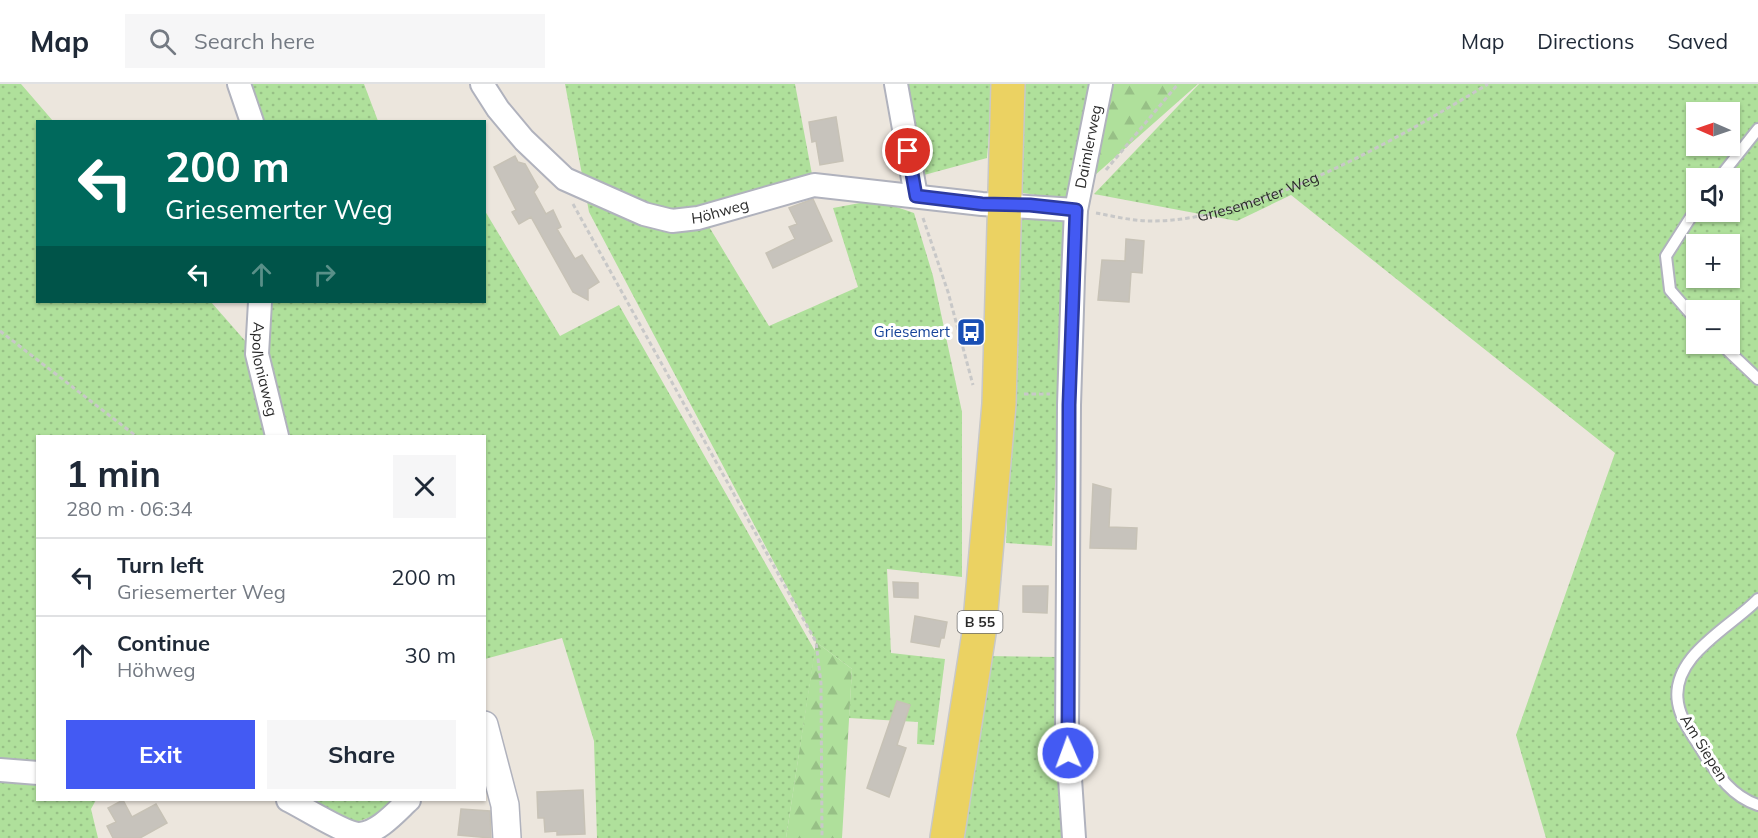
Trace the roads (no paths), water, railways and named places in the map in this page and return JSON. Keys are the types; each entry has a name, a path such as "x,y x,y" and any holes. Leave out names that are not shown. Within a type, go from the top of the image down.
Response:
{"main road":[{"name":"B 55","path":"946,838 979,633 999,404 1008,84"}],"street":[{"path":"239,84 251,120"},
{"name":"Höhweg","path":"482,84 498,109 524,140 566,179 644,214 672,221 698,218 814,185 1006,205"},
{"path":"896,84 916,196"},
{"name":"Daimlerweg","path":"1074,838 1067,734 1067,531 1076,210 1101,84"},
{"path":"1006,205 1076,210"},
{"name":"Apolloniaweg","path":"260,303 257,354 277,435"},
{"path":"486,733 505,805 507,838"},
{"path":"0,770 36,772"},
{"path":"290,801 351,836 370,831 408,801"}],"lane":[{"path":"1727,168 1758,129"},
{"path":"1686,308 1670,290 1666,255 1688,222"},
{"path":"1732,354 1758,379"},
{"name":"Am Siepen","path":"1758,599 1714,637 1682,670 1678,703 1685,722 1721,780 1746,801 1758,805"}],"place":[{"name":"Griesemert","path":"971,332"}]}
